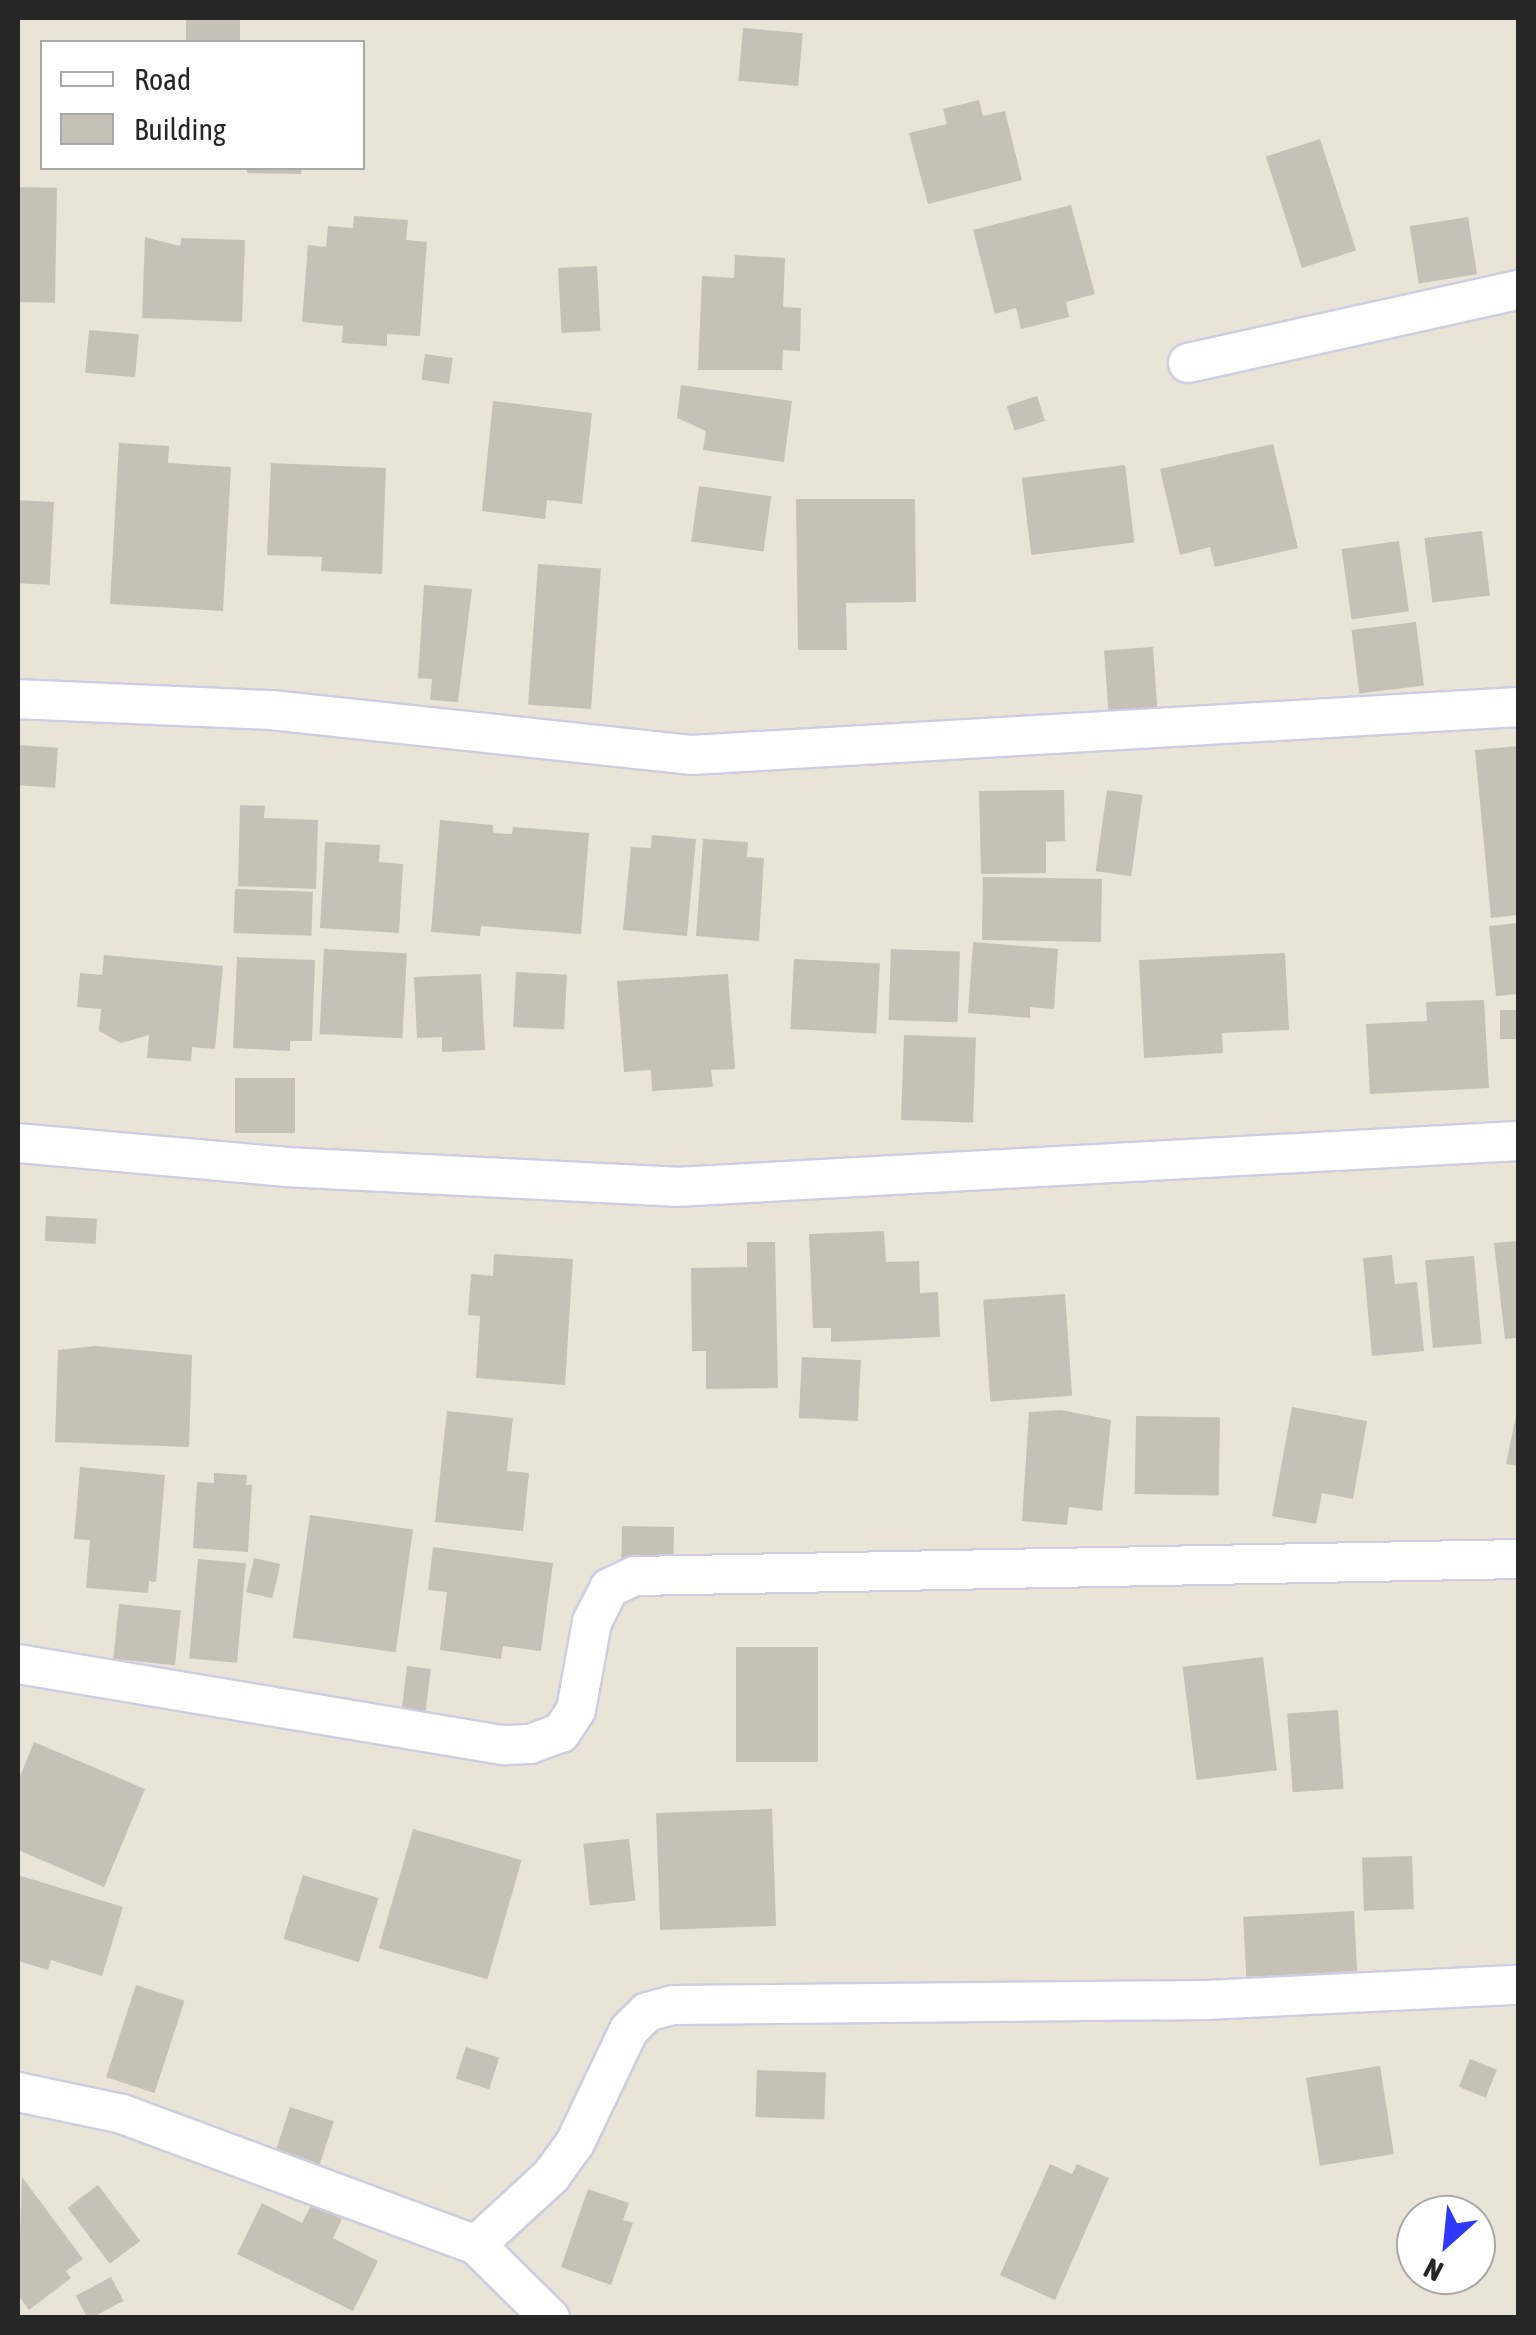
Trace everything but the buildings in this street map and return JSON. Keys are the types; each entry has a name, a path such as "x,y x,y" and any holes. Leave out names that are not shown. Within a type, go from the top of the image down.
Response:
{"street":[{"path":"1188,363 1518,290"},
{"path":"18,699 271,710 692,755 1518,708"},
{"path":"18,1144 285,1168 676,1187 1518,1140"},
{"path":"18,1664 504,1745 530,1744 561,1733 576,1710 592,1622 609,1588 636,1576 1518,1559"},
{"path":"476,2244 550,2176 575,2143 628,2030 660,2008 1206,2000 1518,1985"},
{"path":"18,2092 122,2114 476,2244 550,2318"}]}
